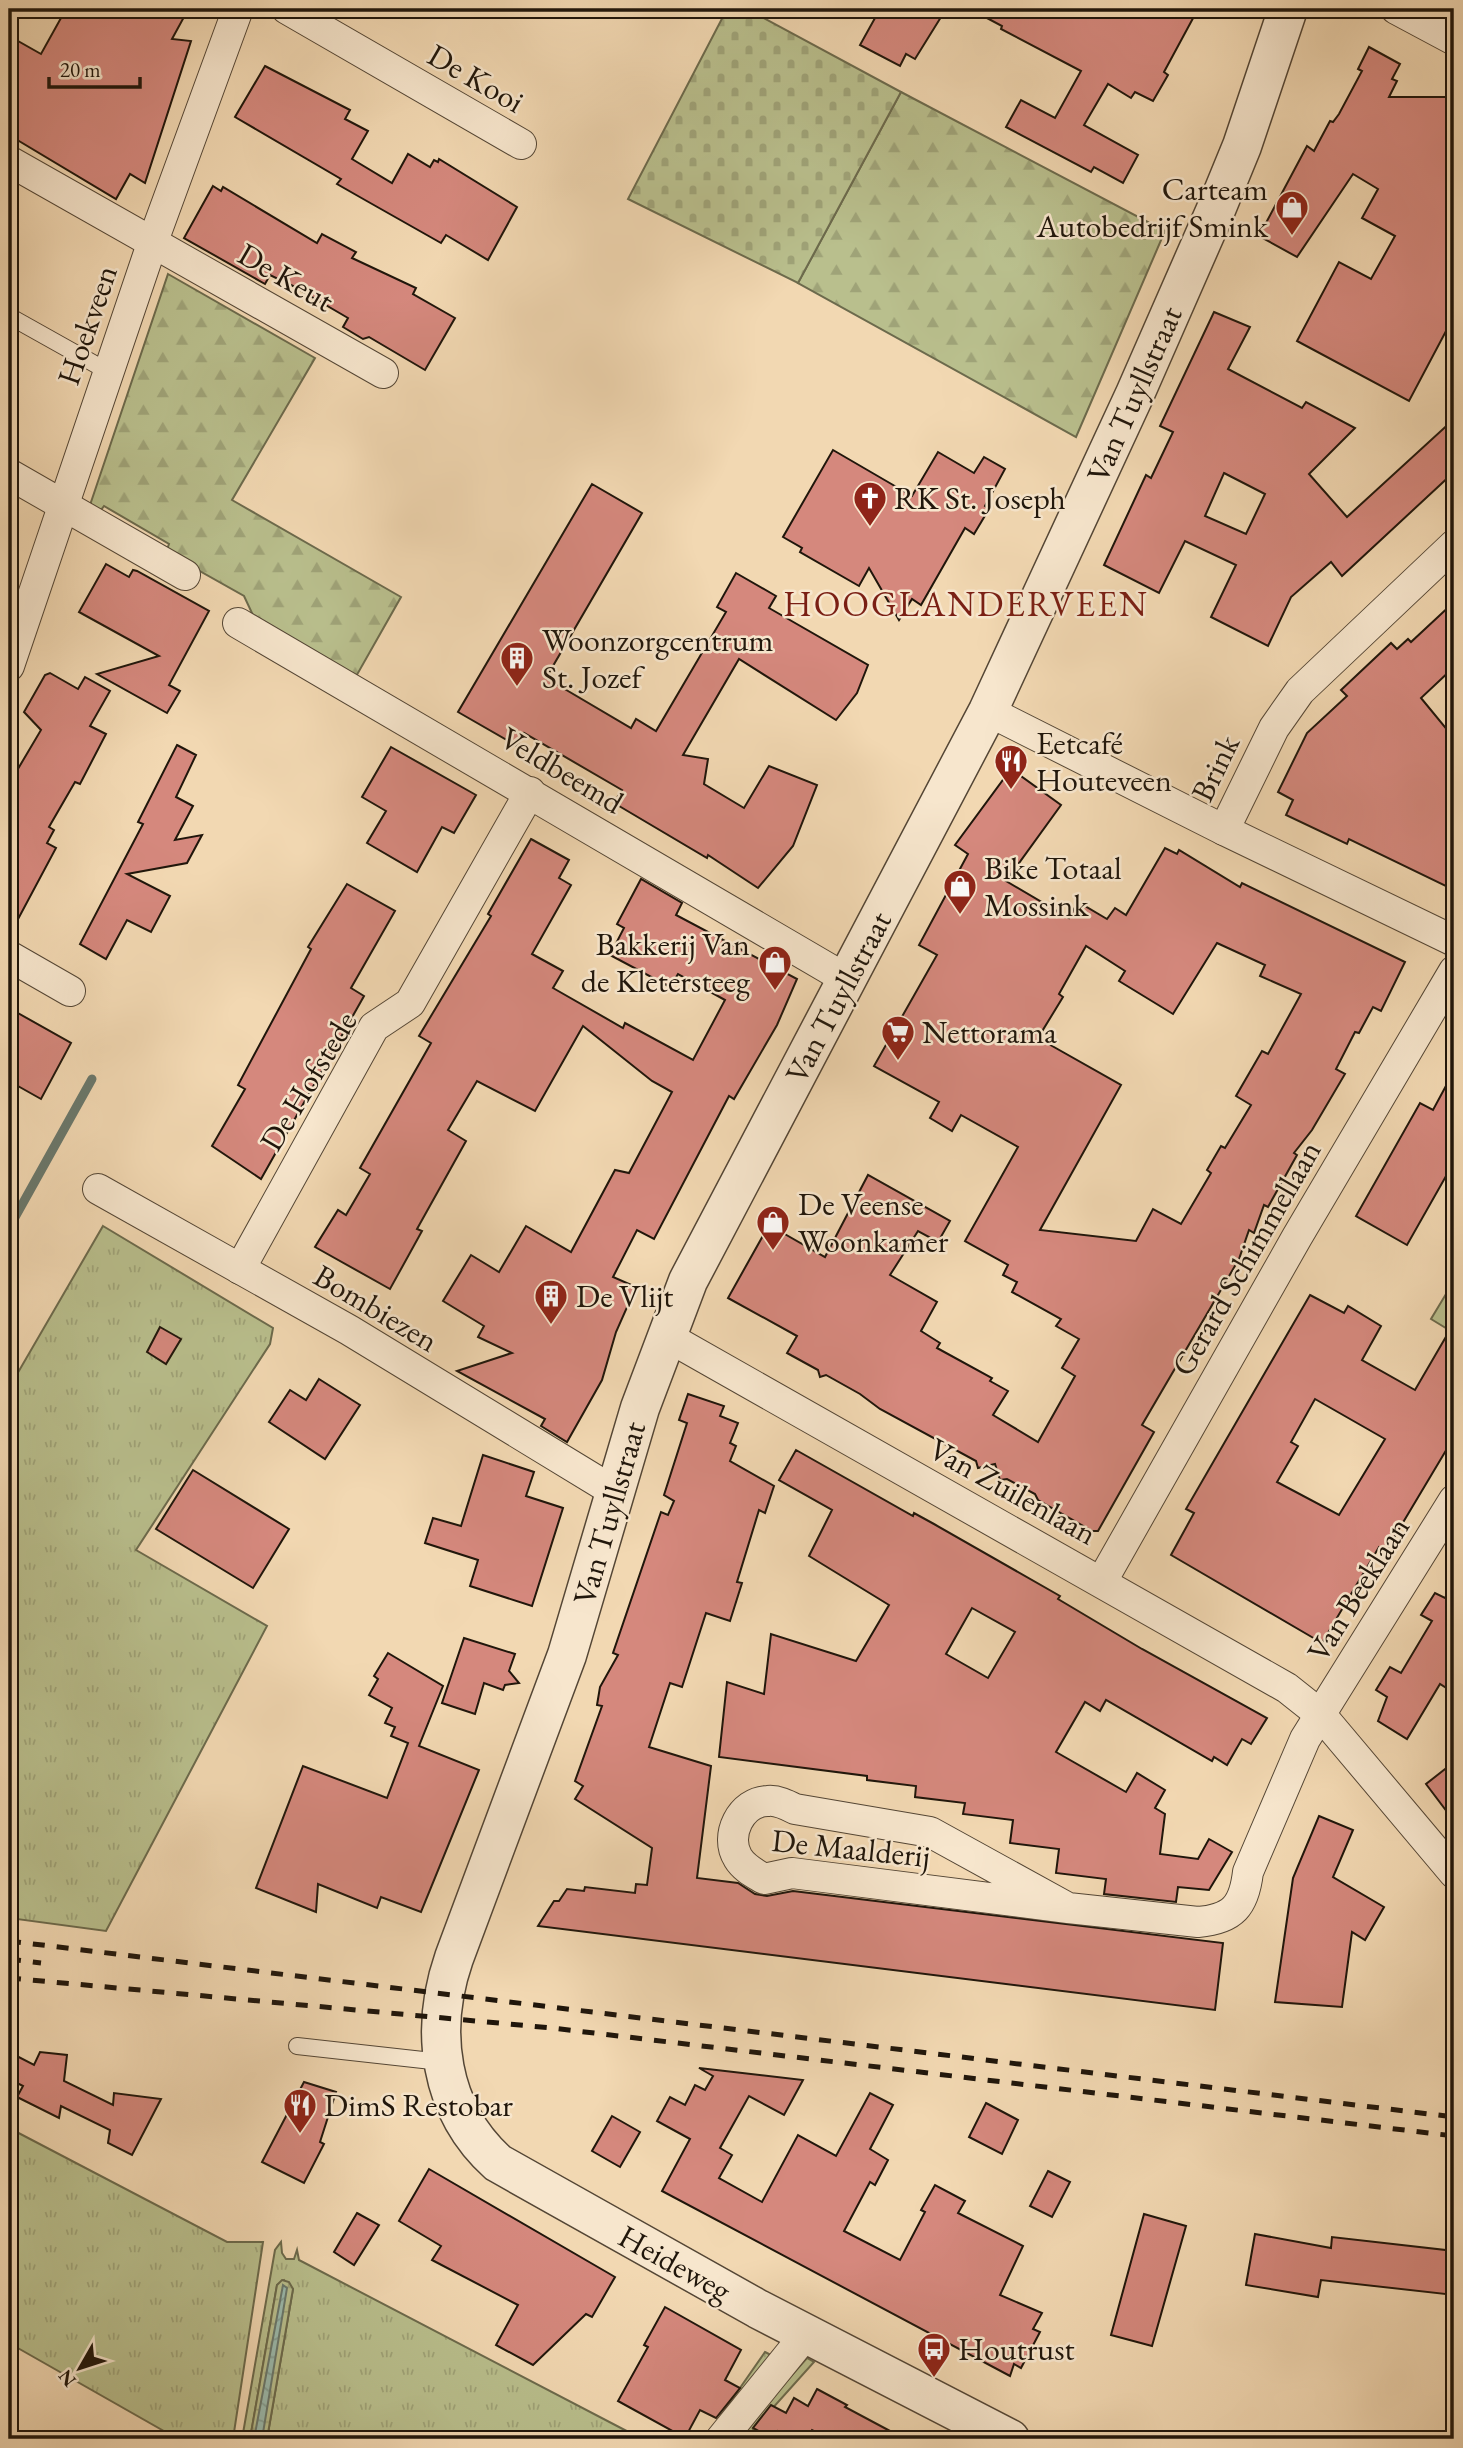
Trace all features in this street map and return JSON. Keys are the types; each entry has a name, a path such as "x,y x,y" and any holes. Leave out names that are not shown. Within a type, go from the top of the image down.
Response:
{"street":[{"name":"Hoekveen","path":"9,666 153,241 238,9"},
{"name":"De Kooi","path":"287,9 521,144"},
{"name":"Van Tuyllstraat","path":"443,2005 454,1958 567,1656 640,1408 666,1336 703,1251 988,710 1135,394 1217,207 1242,146 1288,9"},
{"path":"1396,9 1454,40"},
{"name":"De Keut","path":"9,161 383,373"},
{"path":"9,474 185,575"},
{"name":"Brink","path":"988,710 1224,830 1274,728 1300,691 1454,545"},
{"name":"Veldbeemd","path":"238,622 848,980"},
{"name":"De Hofstede","path":"240,1269 374,1027 410,1003 530,792"},
{"path":"1224,830 1454,938"},
{"path":"9,956 70,991"},
{"name":"Gerard Schimmellaan","path":"1102,1581 1297,1237 1454,971"},
{"name":"Bombiezen","path":"98,1189 349,1330 615,1492"},
{"name":"Van Zuilenlaan","path":"666,1336 1287,1688 1321,1715 1454,1873"},
{"name":"Van Beeklaan","path":"1321,1715 1451,1513"},
{"name":"De Maalderij","path":"1068,1908 930,1832 795,1809 768,1800 754,1804 742,1814 735,1827 732,1842 737,1857 748,1870 764,1879 792,1874 1068,1908 1198,1922 1216,1920 1233,1911 1245,1895 1253,1860 1305,1739 1321,1715"},
{"name":"Heideweg","path":"443,2005 441,2063 465,2125 476,2142 498,2163 806,2334 1010,2439"},
{"path":"722,2439 806,2334"}],"lane":[{"path":"9,317 108,372"},
{"path":"297,2046 441,2063"}],"green space":[{"path":"727,9 747,9 901,92 798,283 628,199"},
{"path":"901,92 1165,231 1076,437 798,283"},
{"path":"168,274 315,358 232,500 401,597 354,680 259,628 244,596 166,552 169,544 104,506 98,514 89,508"},
{"path":"103,1226 273,1328 270,1344 136,1550 267,1626 106,1931 9,1918 9,1388"},
{"path":"1449,1289 1454,1292 1454,1333 1431,1319"},
{"path":"9,2128 227,2242 263,2242 233,2439 178,2439 9,2343"},
{"path":"281,2242 282,2253 286,2259 294,2259 297,2250 299,2260 642,2439 267,2439 293,2289 284,2280 277,2285 250,2439 242,2439 275,2250"},
{"path":"282,2280 289,2282 293,2289 267,2439 250,2439 277,2285"},
{"path":"765,2352 773,2356 719,2418"},
{"path":"807,2358 814,2362 745,2439 739,2435"}],"water":[{"path":"283,2285 287,2288 262,2439 254,2439"}],"building":[{"path":"66,9 169,9 184,17 172,39 191,41 145,183 130,174 116,199 9,135 9,36 41,54"},
{"path":"880,9 946,9 915,59 906,54 900,66 860,45"},
{"path":"970,9 1198,9 1164,72 1168,75 1153,101 1135,92 1131,98 1108,84 1084,125 1138,155 1123,183 1094,167 1091,172 1006,127 1021,100 1055,118 1081,71 1001,29 1002,26"},
{"path":"1369,47 1400,64 1392,79 1397,81 1389,97 1454,97 1454,316 1409,401 1297,341 1339,262 1371,279 1395,236 1362,218 1378,189 1353,174 1297,257 1259,236 1307,146 1314,151 1330,121 1333,122 1339,114 1362,71 1358,69"},
{"path":"265,66 350,110 345,119 368,131 352,159 392,183 408,154 430,167 434,160 438,162 439,159 517,207 488,260 446,235 441,243 337,184 341,179 235,117"},
{"path":"213,186 221,191 223,187 317,243 322,234 356,252 352,258 416,288 413,294 455,318 425,370 369,337 363,339 343,327 348,318 293,286 270,275 265,284 184,238"},
{"path":"1214,312 1250,327 1228,369 1302,408 1306,402 1355,428 1309,474 1347,517 1454,419 1454,472 1342,576 1331,562 1291,597 1268,646 1211,617 1236,565 1185,541 1159,593 1104,565 1146,475 1151,478 1173,432 1160,426","holes":["1224,473 1265,494 1246,534 1205,516"]},
{"name":"RK St. Joseph","path":"833,450 912,496 938,452 974,473 984,457 1005,469 985,506 989,509 974,534 965,528 921,605 912,599 899,620 869,568 859,586 800,552 802,548 783,537"},
{"name":"Woonzorgcentrum St. Jozef","path":"592,484 642,513 546,678 631,728 636,719 656,731 726,612 717,607 736,573 776,596 769,608 868,665 857,693 836,720 739,659 683,755 708,759 704,784 744,808 769,766 817,785 793,846 758,888 708,855 707,858 614,803 622,790 524,733 517,746 458,712"},
{"path":"106,564 129,577 133,570 137,571 209,611 169,685 180,691 167,713 97,674 159,656 79,612"},
{"path":"1454,602 1454,667 1421,698 1454,738 1454,890 1349,839 1347,844 1286,815 1293,800 1278,792 1307,733 1347,696 1341,690 1391,643 1397,649 1408,639 1411,642"},
{"path":"50,673 78,689 85,677 110,691 90,726 106,734 80,784 75,782 49,827 54,830 47,843 56,848 9,936 9,784 41,730 24,712 45,675"},
{"path":"177,745 196,755 176,797 193,806 175,840 202,835 187,863 127,874 170,896 151,932 127,920 106,959 80,944 143,824 138,822"},
{"path":"391,747 476,795 454,833 442,827 417,872 367,843 386,811 362,797"},
{"path":"1011,769 1061,805 1006,881 1069,918 1078,902 1107,919 1115,908 1126,915 1165,848 1177,854 1179,850 1240,887 1242,883 1405,962 1381,1011 1373,1007 1359,1033 1355,1032 1336,1069 1345,1074 1312,1130 1294,1153 1297,1155 1268,1207 1264,1205 1254,1233 1249,1230 1239,1259 1142,1425 1154,1432 1098,1531 1092,1531 1007,1479 1000,1480 995,1464 978,1468 976,1461 880,1409 860,1394 826,1375 820,1377 818,1370 787,1353 797,1336 728,1298 769,1225 825,1257 868,1175 950,1221 938,1242 918,1231 890,1275 937,1302 921,1331 940,1343 937,1348 992,1378 990,1381 1008,1391 993,1415 1038,1442 1075,1376 1062,1368 1079,1339 1056,1326 1061,1319 1012,1292 1017,1282 1003,1275 1008,1265 965,1241 1018,1147 961,1115 952,1131 930,1118 939,1102 874,1066 937,955 919,945 968,854 955,845","holes":["1217,943 1265,965 1260,976 1301,994 1268,1054 1262,1051 1236,1096 1251,1105 1225,1148 1221,1146 1207,1170 1211,1173 1181,1224 1153,1209 1136,1241 1040,1230 1121,1085 1038,1038 1063,997 1059,994 1086,946 1125,971 1119,981 1173,1014"]},
{"path":"531,839 569,860 559,878 571,885 532,954 563,971 553,988 623,1028 625,1023 693,1060 725,1000 678,974 670,987 610,955 624,928 617,924 641,879 682,903 676,915 797,979 777,1025 734,1099 729,1096 654,1239 637,1230 613,1277 636,1287 616,1332 602,1380 567,1442 541,1426 545,1419 457,1371 512,1353 478,1337 484,1326 443,1301 471,1255 499,1272 526,1226 571,1252 615,1170 629,1173 672,1092 652,1081 583,1026 535,1111 477,1081 448,1130 466,1141 417,1229 422,1231 390,1289 315,1247 338,1210 346,1215 370,1174 360,1168 431,1043 419,1036 491,916 488,914"},
{"path":"347,884 395,911 351,988 364,996 261,1179 212,1146 245,1089 238,1085 311,949 308,947"},
{"path":"9,1008 71,1043 41,1099 9,1081"},
{"path":"1454,1071 1454,1162 1407,1245 1356,1216 1420,1103 1433,1110"},
{"path":"1310,1295 1344,1313 1348,1306 1381,1326 1362,1360 1415,1390 1454,1323 1454,1437 1386,1551 1379,1547 1322,1643 1171,1555 1194,1513 1186,1509","holes":["1315,1399 1385,1439 1339,1515 1277,1482 1298,1446 1291,1442"]},
{"path":"160,1327 181,1339 166,1364 147,1352"},
{"path":"319,1379 360,1405 325,1459 269,1422 290,1390 306,1400"},
{"path":"688,1394 724,1406 720,1416 738,1423 730,1443 736,1446 730,1461 774,1486 765,1513 759,1510 737,1582 742,1583 730,1621 706,1613 682,1687 670,1683 649,1747 711,1766 697,1878 738,1883 755,1894 767,1896 793,1891 1223,1943 1215,2010 538,1926 554,1901 559,1901 567,1889 584,1891 585,1887 635,1893 636,1884 647,1885 652,1848 575,1799 583,1786 575,1781 602,1706 597,1705 600,1687 618,1655 613,1653 661,1512 668,1515 674,1501 664,1495 687,1423 679,1420"},
{"path":"796,1450 913,1516 914,1513 934,1524 1060,1596 1058,1599 1142,1649 1267,1718 1251,1744 1242,1739 1227,1765 1214,1757 1212,1761 1106,1700 1100,1711 1085,1702 1056,1752 1126,1792 1137,1773 1165,1790 1155,1808 1165,1814 1160,1854 1198,1859 1209,1839 1232,1852 1209,1890 1178,1887 1176,1902 1104,1894 1106,1879 1056,1873 1059,1849 1010,1843 1013,1820 963,1814 965,1803 915,1797 916,1786 867,1780 867,1776 719,1757 727,1682 764,1694 771,1634 856,1661 889,1605 809,1556 832,1510 779,1480","holes":["972,1608 1015,1632 988,1678 946,1654"]},
{"path":"483,1455 534,1472 526,1496 563,1508 532,1606 470,1586 478,1560 425,1543 433,1518 461,1526"},
{"path":"193,1470 289,1529 253,1588 156,1529"},
{"path":"1454,1583 1454,1693 1440,1684 1407,1739 1378,1721 1387,1697 1376,1690 1390,1667 1401,1673 1432,1621 1421,1615 1435,1593 1445,1598"},
{"path":"464,1638 515,1654 509,1671 519,1683 505,1685 503,1690 484,1683 475,1714 442,1703"},
{"path":"388,1653 443,1686 419,1746 479,1770 421,1912 381,1897 377,1908 318,1884 316,1912 256,1888 303,1766 387,1798 408,1743 391,1736 395,1727 385,1723 392,1708 369,1695 378,1679 374,1676"},
{"path":"1454,1762 1454,1821 1426,1784"},
{"path":"1319,1816 1353,1830 1333,1877 1384,1907 1365,1940 1352,1932 1342,2007 1275,2002 1293,1878"},
{"path":"9,2052 34,2065 40,2052 67,2055 64,2081 113,2105 114,2093 161,2099 132,2155 108,2143 110,2130 61,2106 59,2118 17,2097 23,2086 9,2079"},
{"path":"699,2068 803,2080 784,2115 749,2096 720,2148 732,2155 719,2178 762,2202 798,2135 836,2156 870,2093 893,2105 870,2149 888,2160 875,2185 870,2182 844,2231 900,2260 925,2212 921,2210 935,2185 965,2201 958,2213 1023,2246 1000,2295 1042,2313 1033,2329 1040,2332 1021,2368 1014,2364 1010,2376 662,2191 690,2139 657,2121 670,2097 685,2105 695,2085 705,2090 713,2076"},
{"path":"304,2082 336,2092 320,2142 324,2144 304,2183 262,2162"},
{"path":"986,2103 1018,2120 1002,2154 969,2137"},
{"path":"612,2116 640,2132 620,2167 592,2151"},
{"path":"429,2169 615,2277 592,2317 586,2314 533,2365 496,2345 518,2305 432,2260 441,2246 399,2221"},
{"path":"1048,2171 1070,2182 1052,2217 1030,2206"},
{"path":"357,2213 379,2225 354,2265 334,2252"},
{"path":"1144,2214 1186,2226 1152,2346 1111,2335"},
{"path":"1255,2234 1331,2248 1332,2237 1454,2251 1454,2295 1321,2280 1318,2297 1246,2285"},
{"path":"665,2307 741,2350 725,2380 740,2388 716,2418 700,2410 685,2438 618,2401 648,2347 644,2345"},
{"path":"817,2389 905,2439 830,2439 812,2430 807,2439 794,2439 778,2431 774,2439 753,2428 771,2405 786,2413 794,2398 808,2406"}],"waterway":[{"path":"9,1228 92,1079"}],"railway":[{"path":"9,1941 1454,2117"},
{"path":"9,1959 41,1963"},
{"path":"9,1978 552,2028 1454,2136"}],"place":[{"name":"Carteam Autobedrijf Smink","path":"1292,237"},
{"name":"RK St. Joseph","path":"870,528"},
{"name":"Woonzorgcentrum St. Jozef","path":"517,688"},
{"name":"Eetcafé Houteveen","path":"1011,791"},
{"name":"Bike Totaal Mossink","path":"960,916"},
{"name":"Bakkerij Van de Kletersteeg","path":"775,992"},
{"name":"Nettorama","path":"898,1062"},
{"name":"De Veense Woonkamer","path":"773,1252"},
{"name":"De Vlijt","path":"551,1326"},
{"name":"DimS Restobar","path":"300,2135"},
{"name":"Houtrust","path":"934,2379"}],"district":[{"name":"HOOGLANDERVEEN","path":"966,603"}]}
